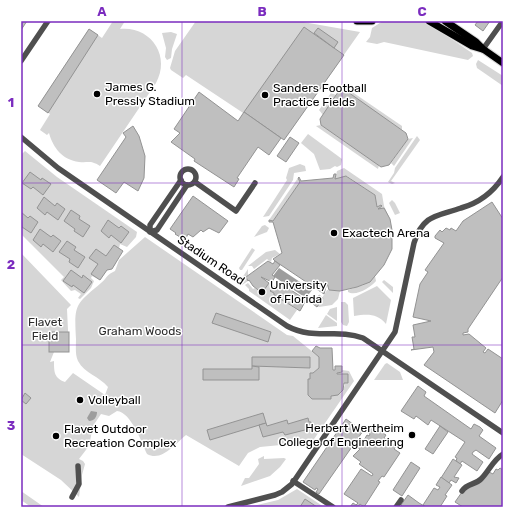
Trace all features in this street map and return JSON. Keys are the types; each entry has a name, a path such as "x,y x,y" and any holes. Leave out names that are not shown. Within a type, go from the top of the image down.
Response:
{"main road":[{"path":"357,21 372,21"},
{"path":"429,21 472,46 483,49"},
{"path":"445,21 503,63"}],"street":[{"path":"21,61 48,21"},
{"path":"483,49 503,21"},
{"name":"Stadium Road","path":"23,142 150,232 292,329 316,335 354,336 363,338 383,350 503,433"},
{"path":"188,169 195,172 196,178 194,182 187,185 157,230 150,232 150,225 181,180 181,173 188,169"},
{"path":"228,507 275,495 284,490 294,481 398,327 414,242 420,230 430,219 437,215 462,208 487,196 503,177"},
{"path":"181,180 187,185"},
{"path":"194,182 236,211 255,183"},
{"path":"462,491 466,485 480,480 496,459 503,454"},
{"path":"72,497 78,484 78,466"},
{"path":"294,481 333,507"},
{"path":"396,507 401,500"}],"green space":[{"name":"James G. Pressly Stadium","path":"113,21 125,21 120,29 131,29 141,32 149,38 159,53 161,63 160,73 156,83 100,166 92,162 73,161 64,156 56,148 49,133 47,135 40,130 50,114 38,106 89,29 102,38"},
{"name":"Sanders Football Practice Fields","path":"196,21 297,21 360,32 284,140 186,75 183,78 171,70 170,68 175,51"},
{"path":"383,21 425,21 472,53 473,56 468,60 384,42 377,44 366,42 370,37 372,28"},
{"path":"171,32 177,34 172,49 171,58 167,60 165,57 166,48 162,33"},
{"path":"478,60 503,76 503,86 477,68 476,64"},
{"path":"342,85 402,126 402,130 343,91"},
{"path":"331,93 336,95 323,115 319,110"},
{"path":"321,125 379,165 378,169 316,126"},
{"path":"308,134 342,159 341,165 330,169 320,170 314,154 301,143"},
{"path":"417,136 420,140 391,181 395,183 392,184 388,182 394,173 395,168"},
{"path":"413,138 394,166 391,163 408,139"},
{"path":"25,151 57,177 137,232 136,237 127,247 120,244 115,265 112,269 107,270 100,280 92,276 91,278 94,281 91,288 80,299 78,298 81,294 75,290 71,291 61,280 64,277 21,234 21,155"},
{"path":"300,164 305,166 306,171 294,173 293,180 269,216 263,217 287,180 286,178 289,168"},
{"path":"344,168 382,194 384,206 390,219 384,208 378,209 382,206 377,207 375,195 347,176 335,179 337,171"},
{"path":"298,178 300,182 273,221 269,220"},
{"path":"392,200 400,213 395,215 389,203"},
{"path":"265,225 269,228 267,232 254,237 262,226"},
{"path":"145,237 287,335 293,336 319,357 319,368 311,373 310,379 308,380 308,395 312,399 331,399 331,396 341,393 345,385 337,373 342,372 342,370 349,371 354,381 312,442 260,447 248,453 239,466 186,435 163,454 153,456 147,454 139,436 127,417 117,411 109,416 101,414 93,426 89,446 79,459 85,464 79,497 61,480 21,454 21,253 71,305 67,309 69,352 54,352 50,362 54,361 55,374 59,379 65,382 73,373 105,395 108,387 84,369 77,359 75,327 76,312 81,301 108,275 115,271 119,260"},
{"path":"252,248 255,250 242,270 240,270 239,268"},
{"path":"275,250 280,254 272,258 271,262 267,259 254,269 252,266 248,266 266,252"},
{"path":"248,269 248,281 242,285 238,284"},
{"path":"375,276 376,281 371,286 359,292 348,292 348,290 363,285"},
{"path":"384,280 393,287 393,293 382,282"},
{"path":"248,283 253,289 255,288 262,293 269,283 274,286 271,291 274,295 297,310 290,320 249,291 245,285"},
{"path":"377,286 391,300 386,324 383,320 372,315 354,316 353,298"},
{"path":"327,290 340,291 338,299 332,305 317,306"},
{"path":"341,302 345,302 348,305 349,322 347,326 343,325 341,322"},
{"path":"337,307 337,321 327,314 330,309"},
{"path":"326,315 337,323 337,326 318,328"},
{"path":"387,363 400,372 403,380 374,380"},
{"path":"264,456 264,459 286,459 270,476 241,486 245,478 249,478 259,464 258,459"},
{"path":"297,489 324,507 249,507 278,500"},
{"path":"21,491 44,507 31,507 21,500"}],"shaded area":[{"path":"279,268 312,290 306,298 273,276"},
{"path":"91,411 97,412 97,414 94,419 89,421 87,418"}],"building":[{"path":"21,21 27,21 21,30"},
{"path":"478,21 490,21 483,31 475,25"},
{"path":"304,27 344,55 284,140 244,112"},
{"path":"318,28 338,42 334,48 314,33"},
{"path":"89,29 98,35 48,113 38,106"},
{"path":"345,90 406,133 408,139 389,165 381,167 321,125 320,119 336,95 339,91"},
{"path":"199,92 238,121 244,112 281,138 269,155 258,147 237,178 239,179 234,187 194,161 195,159 171,142 180,133 174,129"},
{"path":"133,126 139,136 145,156 144,178 138,191 124,182 116,193 97,180 126,137 123,133"},
{"path":"290,137 299,143 286,162 277,156"},
{"path":"30,172 41,180 42,178 51,184 43,195 33,187 31,189 22,183"},
{"name":"Exactech Arena","path":"334,174 336,174 335,179 346,176 375,195 377,207 382,206 378,209 384,208 390,219 392,230 392,249 384,265 370,282 340,291 329,290 327,283 324,294 273,259 282,253 273,222 269,222 269,220 273,221 300,182 299,177 301,181 333,178"},
{"path":"193,196 228,221 219,233 209,228 203,232 201,230 193,237 188,234 185,240 170,229"},
{"path":"44,197 55,206 57,203 65,209 58,220 47,212 45,215 37,208"},
{"path":"492,202 503,219 503,277 468,329 468,332 463,333 463,335 469,334 486,348 483,352 485,353 488,349 503,359 503,400 495,413 424,365 434,352 433,347 411,350 414,349 412,337 415,337 413,325 431,321 413,317 420,284 428,272 425,270 444,243 435,238 435,236 440,230 442,232 446,228 450,230 451,228 456,231 463,221"},
{"path":"71,210 80,216 79,219 90,226 83,237 74,231 75,229 64,221"},
{"path":"21,212 28,218 30,216 38,222 31,233 22,227"},
{"path":"108,220 119,228 121,226 129,232 121,243 111,235 109,238 101,231"},
{"path":"40,229 51,237 53,235 61,241 53,252 43,244 41,247 33,240"},
{"path":"67,241 76,247 74,250 85,257 78,268 69,262 70,259 59,252"},
{"path":"114,245 123,251 112,269 107,270 100,280 91,274 98,264 89,258 96,249 106,256"},
{"path":"268,261 273,264 275,261 280,265 272,275 275,277 272,282 261,277 269,283 262,293 253,286 249,280 248,281 246,277"},
{"path":"71,270 82,278 83,275 92,282 84,293 73,285 72,287 63,281"},
{"path":"279,282 306,300 300,311 270,291"},
{"path":"319,295 323,298 317,307 313,304"},
{"path":"216,313 271,332 268,342 212,323"},
{"path":"49,332 69,332 69,352 49,352"},
{"path":"316,346 320,348 332,348 333,370 335,370 335,366 342,366 342,372 337,374 348,374 348,383 344,383 343,390 338,395 331,396 331,399 312,399 308,395 308,379 310,379 310,373 313,373 319,368 319,357 312,351"},
{"path":"252,357 310,357 310,368 252,366"},
{"path":"252,366 259,367 259,380 203,380 203,369 252,369"},
{"path":"418,386 426,392 424,396 471,429 474,424 480,427 483,430 479,436 496,448 489,459 476,450 473,452 472,454 483,462 477,471 462,461 460,464 456,461 457,458 455,457 465,442 431,420 428,425 416,416 414,419 401,411"},
{"path":"25,393 31,398 26,404 21,400"},
{"path":"263,413 266,423 210,440 207,430"},
{"path":"308,418 313,428 285,435 283,432 263,437 259,425 266,423 267,426 287,420 288,424"},
{"path":"346,419 357,427 358,425 364,428 363,431 319,494 316,492 318,489 316,488 315,490 303,482"},
{"path":"440,426 448,432 433,454 425,449"},
{"path":"372,427 386,435 384,438 388,441 387,442 396,446 394,449 400,453 384,477 382,476 378,481 380,482 364,507 360,504 358,507 350,507 353,503 356,505 358,503 344,494 361,469 372,476 373,474 359,464 361,462 353,456 360,449 358,448 362,443 363,444 365,442 364,440 367,435 369,436"},
{"path":"453,459 462,465 454,477 459,478 456,483 451,480 449,483 441,478"},
{"path":"411,462 420,468 402,496 393,490"},
{"path":"500,468 503,470 503,507 463,507 455,502 462,492 489,472 493,474 496,469 498,470"},
{"path":"441,477 452,485 445,495 447,496 440,507 426,507 423,505 434,488 438,490 440,487 436,485"},
{"path":"408,495 426,507 403,507 401,505"},
{"path":"305,499 317,507 300,507"}],"place":[{"name":"James G. Pressly Stadium","path":"97,94"},
{"name":"Sanders Football Practice Fields","path":"265,95"},
{"name":"Exactech Arena","path":"334,233"},
{"name":"University of Florida","path":"262,292"},
{"name":"Volleyball","path":"80,400"},
{"name":"Herbert Wertheim College of Engineering","path":"412,435"},
{"name":"Flavet Outdoor Recreation Complex","path":"56,436"}],"park label":[{"name":"Flavet Field","path":"45,329"},
{"name":"Graham Woods","path":"140,331"}]}
